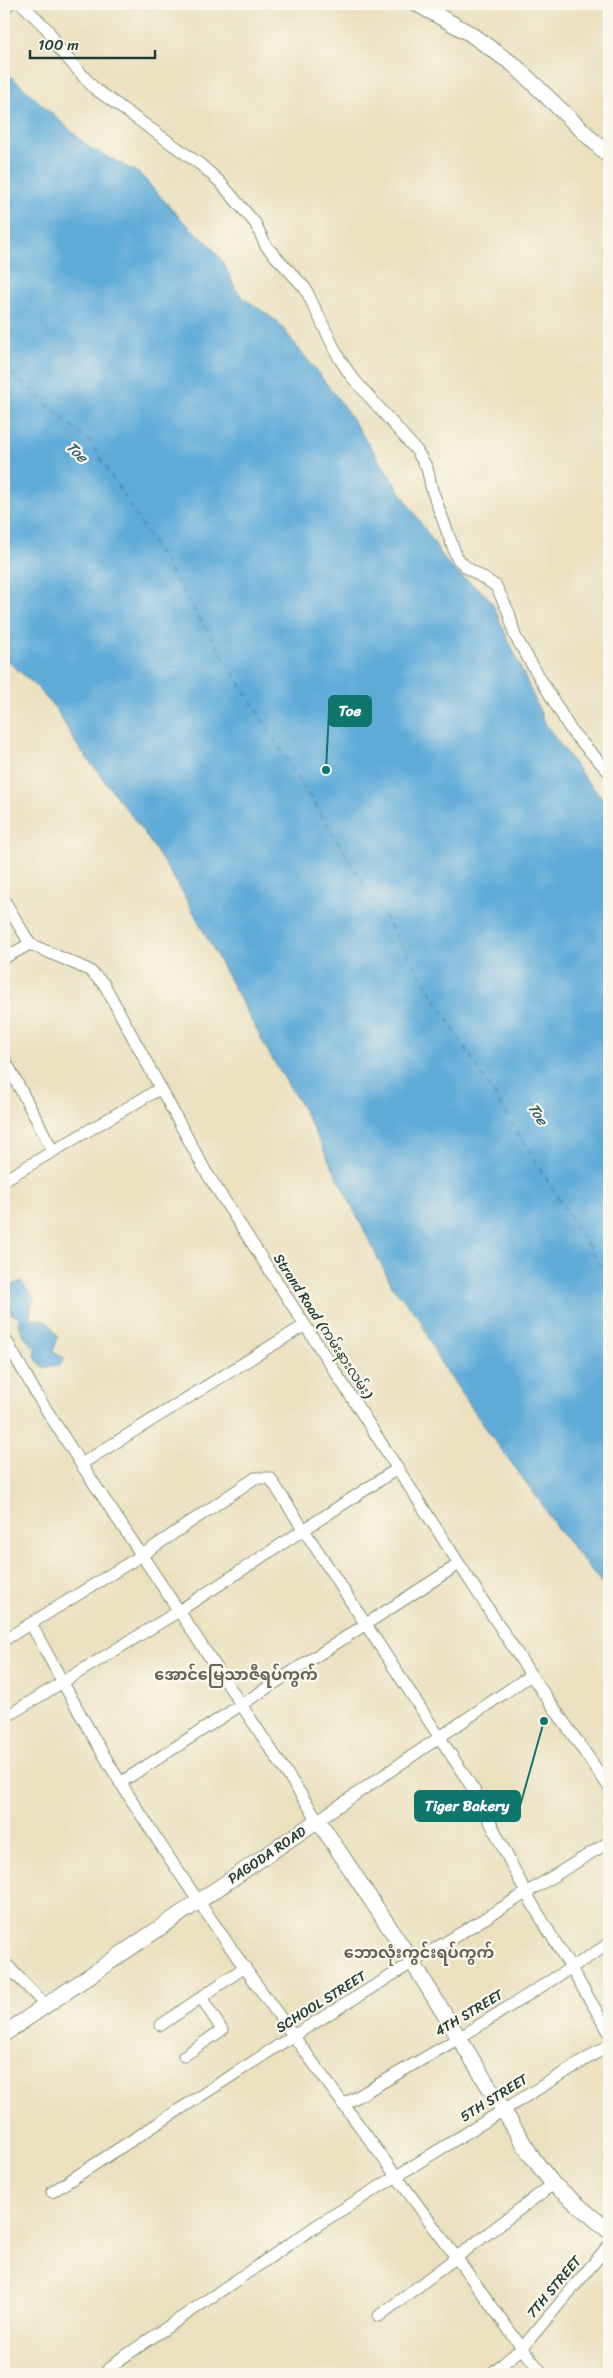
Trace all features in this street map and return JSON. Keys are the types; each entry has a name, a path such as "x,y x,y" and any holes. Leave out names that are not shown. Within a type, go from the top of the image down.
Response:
{"main road":[{"path":"417,4 469,33 514,64 609,156"},
{"path":"318,1820 413,1963 532,2156 552,2184 609,2231"},
{"name":"PAGODA ROAD","path":"4,2034 318,1820"}],"street":[{"path":"4,10 9,4"},
{"path":"22,4 48,30 60,50 94,88 201,165 220,182 255,223 266,246 306,288 340,358 351,376 417,451 427,468 432,490 457,558 466,567 496,586 506,606 515,636 572,732 609,772"},
{"path":"4,900 30,944 4,958"},
{"name":"Strand Road (ကမ်းနားလမ်း)","path":"30,944 89,970 104,984 206,1172 531,1675 609,1787"},
{"path":"4,1058 53,1151"},
{"path":"4,1180 161,1088"},
{"path":"81,1464 305,1325"},
{"path":"4,1337 37,1395 81,1464 318,1820"},
{"path":"4,1718 179,1611 397,1469"},
{"path":"4,1640 142,1555 255,1478 270,1478 367,1623 474,1790 526,1893 609,2032"},
{"path":"120,1783 459,1564"},
{"path":"31,1624 120,1783 244,1968 522,2348 544,2374"},
{"name":"PAGODA ROAD","path":"318,1820 531,1675"},
{"name":"SCHOOL STREET","path":"52,2192 293,2036 609,1842"},
{"name":"4TH STREET","path":"343,2105 459,2038 609,1944"},
{"path":"4,1962 46,2006"},
{"path":"161,2025 244,1968"},
{"path":"184,2056 222,2030 201,1998"},
{"name":"5TH STREET","path":"104,2374 119,2360 318,2224 609,2045"},
{"path":"379,2316 552,2184"},
{"name":"7TH STREET","path":"491,2374 522,2348 609,2245"}],"water":[{"path":"4,70 90,148 140,174 182,220 210,245 224,264 235,288 243,298 277,321 340,401 450,567 486,595 492,603 546,725 586,780 609,805 609,1592 556,1527 542,1504 492,1437 438,1359 420,1319 392,1286 302,1107 271,1057 182,891 143,831 77,745 56,709 35,685 4,658"},
{"path":"21,1281 35,1300 32,1303 30,1318 48,1322 58,1337 53,1352 65,1358 62,1364 43,1368 36,1359 35,1347 23,1333 18,1316 11,1314 4,1303 4,1288"}],"ferry route":[{"path":"4,367 91,443 609,1280"}],"place":[{"name":"Toe","path":"326,770"},
{"name":"Tiger Bakery","path":"544,1721"}],"district":[{"name":"အောင်မြေသာဇီရပ်ကွက်","path":"236,1674"},
{"name":"ဘောလုံးကွင်းရပ်ကွက်","path":"419,1952"}]}
